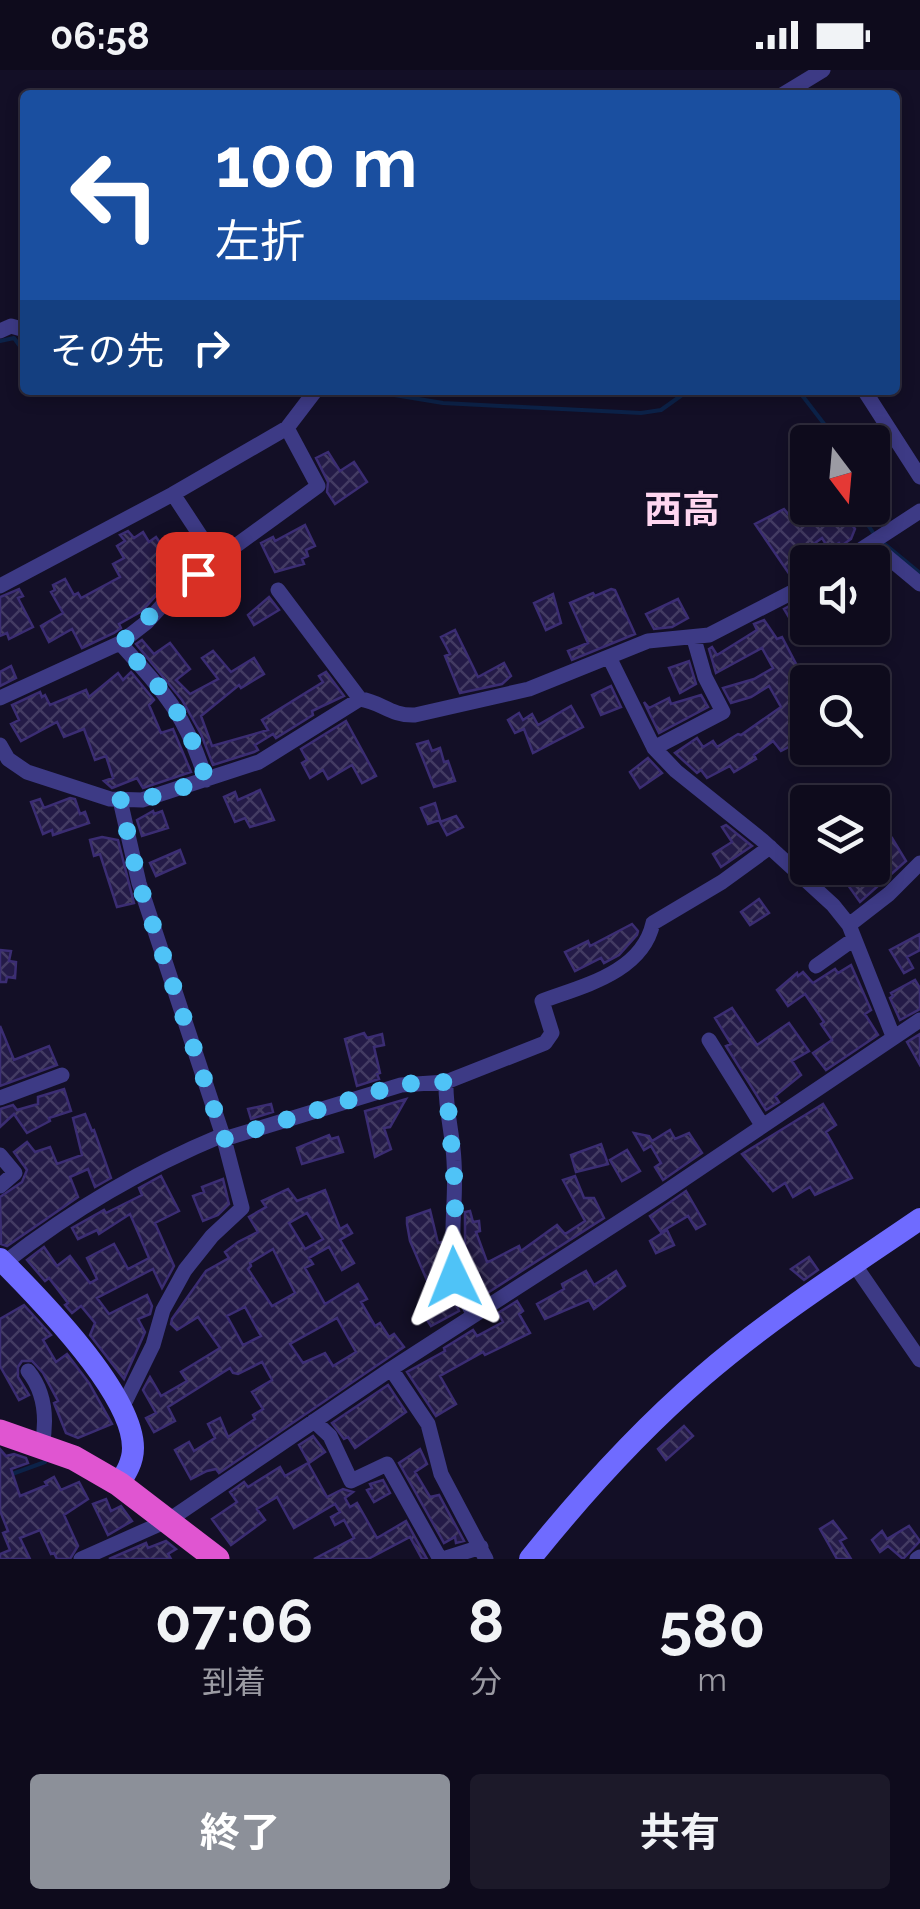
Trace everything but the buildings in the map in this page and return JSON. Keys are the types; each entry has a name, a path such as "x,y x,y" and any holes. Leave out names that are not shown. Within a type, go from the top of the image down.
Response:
{"highway":[{"path":"0,1432 74,1458 120,1484 217,1559"}],"main road":[{"path":"530,1559 599,1477 681,1396 744,1343 920,1219"},
{"path":"2,1261 49,1308 118,1405 133,1440 133,1454 120,1484"}],"street":[{"path":"790,90 823,70"},
{"path":"0,586 287,428 312,395"},
{"path":"867,395 920,477"},
{"path":"0,698 120,643 147,622 179,587 318,486 287,428"},
{"path":"173,494 217,561"},
{"path":"920,511 872,544 920,584"},
{"path":"278,590 360,699 400,716 530,688 648,641 709,635 790,593"},
{"path":"654,748 723,712 705,677 694,638"},
{"path":"120,643 170,698 194,740 206,780"},
{"path":"609,657 654,748 833,905 851,932 893,1036"},
{"path":"0,745 20,769 120,800 142,800 259,762 360,699"},
{"path":"118,1405 126,1400 154,1345 163,1310 179,1279 198,1252 242,1208 224,1137 144,900 120,800"},
{"path":"2,1261 55,1223 164,1159 401,1084 446,1082 545,1043 552,1033 542,1001 608,977 641,948 653,924 770,847"},
{"path":"816,966 920,863"},
{"path":"82,1559 169,1520 391,1368 919,1022"},
{"path":"709,1040 762,1125"},
{"path":"0,1098 62,1076"},
{"path":"446,1082 456,1199 453,1268 460,1293 474,1315"},
{"path":"0,1155 15,1173 0,1186"},
{"path":"854,1264 920,1360"},
{"path":"314,1421 330,1436 352,1481 387,1464 441,1559 484,1553 441,1474 428,1424 391,1368"},
{"path":"28,1371 43,1404 46,1425 42,1446"}],"waterway":[{"path":"0,341 14,338 20,346"},
{"path":"394,395 443,403 641,413 661,410 682,395"},
{"path":"802,395 825,425"},
{"path":"868,525 874,534"},
{"path":"881,541 920,573"},
{"path":"12,1474 45,1462"}],"district":[{"name":"西高","path":"682,510"}],"route":[{"path":"198,574 120,643 170,698 194,740 206,780 142,800 120,800 139,883 224,1139 401,1084 446,1082 456,1199 452,1234 454,1277"}]}
